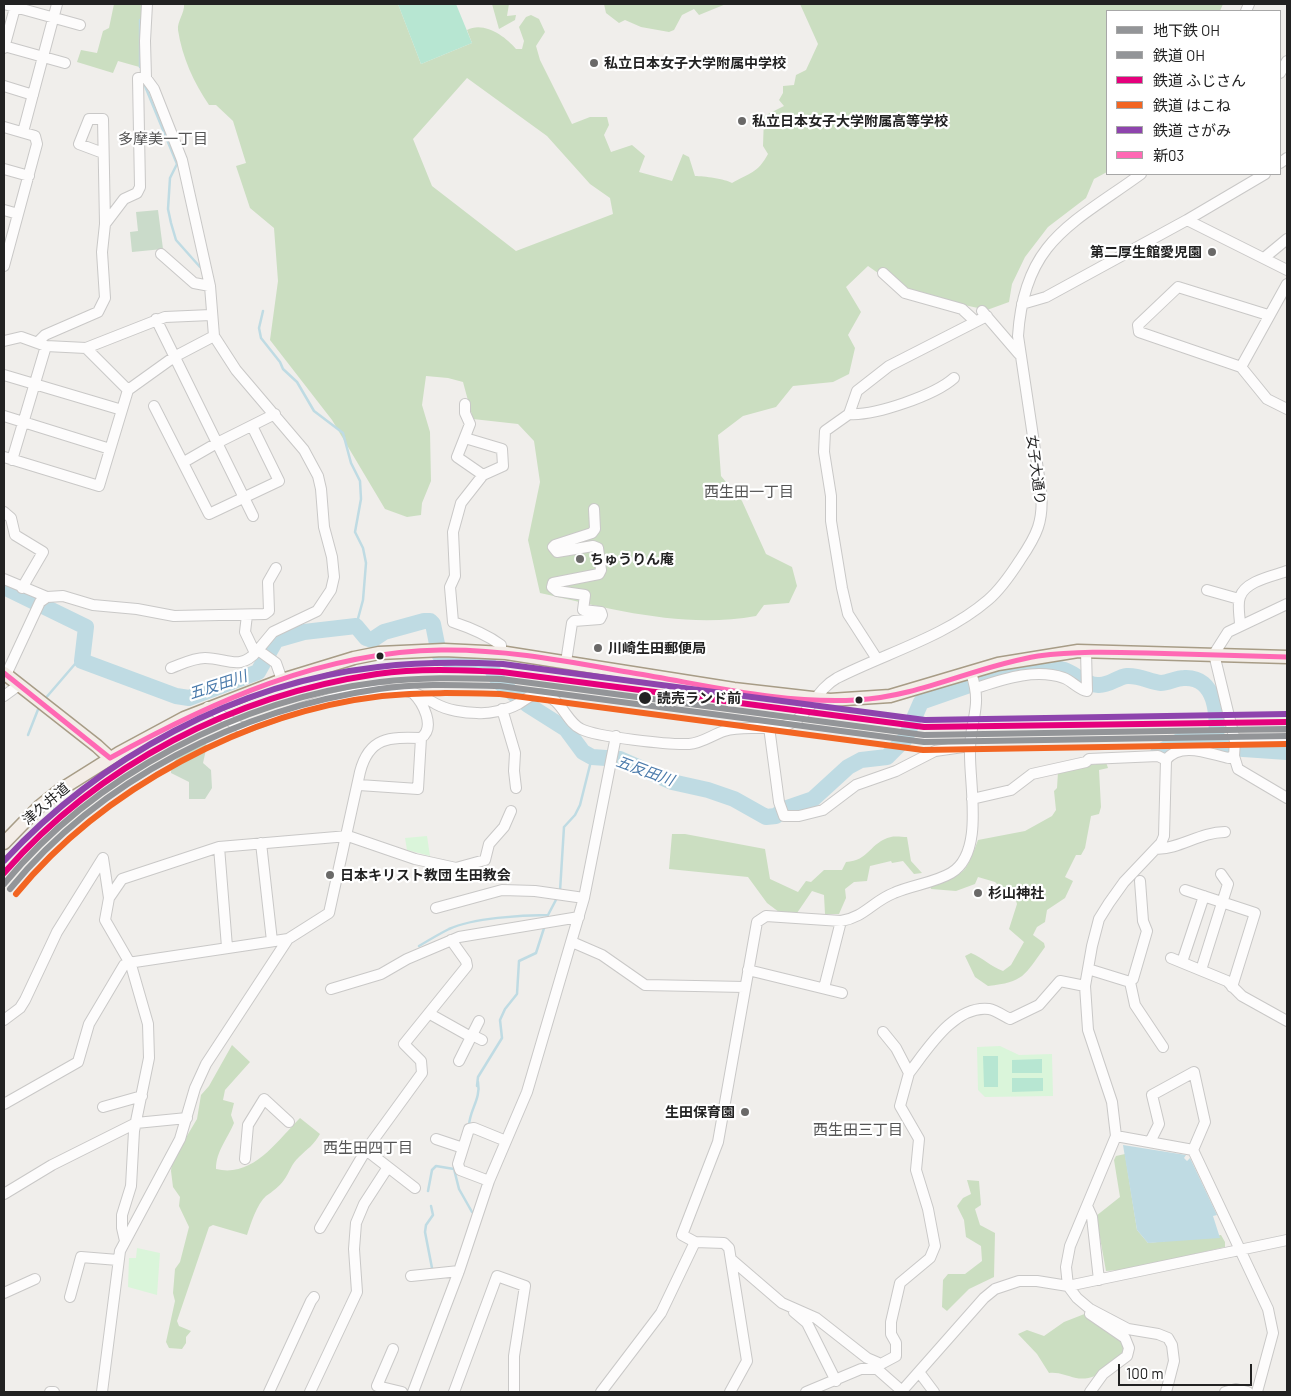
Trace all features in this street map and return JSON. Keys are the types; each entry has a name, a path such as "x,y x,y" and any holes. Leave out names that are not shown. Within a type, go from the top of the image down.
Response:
{"main road":[{"name":"津久井道","path":"4,843 40,806 110,758 208,707 282,680 354,658 438,650 501,653 814,700 857,700 973,681 1086,651 1287,657"},
{"path":"5,674 110,758"}],"street":[{"path":"4,4 16,5 80,25"},
{"path":"23,132 57,4"},
{"path":"147,4 146,78 154,89 182,160 210,286 214,336 236,370 304,450 318,476 324,527 332,557 334,577 331,590 317,611 273,632 261,654 233,664 206,658 195,659 171,668"},
{"path":"16,5 4,47 65,63"},
{"path":"105,224 124,199 137,193 140,187 138,78 146,78"},
{"path":"4,86 33,95"},
{"path":"4,127 35,136 37,144 4,266"},
{"path":"103,153 105,224 102,252 105,298 98,312 82,321 45,335 41,344 33,384 22,422 8,459 99,486 128,390 174,356 214,336"},
{"path":"4,169 28,176"},
{"name":"女子大通り","path":"502,709 518,704 535,694 546,695 559,704 579,729 616,736 692,744 725,730 768,728 790,724 802,715 828,683 938,631 982,605 998,590 1037,535 1042,514 1041,490 1019,354 1018,336 1022,304 1031,274 1053,240 1068,225 1140,175"},
{"path":"1022,304 1046,296 1187,220 1263,175"},
{"path":"4,210 18,214"},
{"path":"1187,220 1287,270"},
{"path":"1264,258 1287,240"},
{"path":"160,254 194,283 210,286"},
{"path":"883,273 904,293 962,309 976,321"},
{"path":"1241,367 1268,315 1287,284"},
{"path":"1268,315 1178,287 1138,325 1139,332 1241,367 1267,399 1287,408"},
{"path":"849,414 857,390 873,378 919,349 976,321 985,314 1019,354"},
{"path":"4,341 21,337 41,344 86,348 166,316 211,316"},
{"path":"156,319 253,516"},
{"path":"86,348 128,390"},
{"path":"4,375 122,410"},
{"path":"877,659 848,614 831,521 831,496 824,452 824,431 849,414 860,414 903,402 945,386 954,378"},
{"path":"464,404 465,413 470,424 457,457 482,475"},
{"path":"154,406 209,514 279,481 252,426"},
{"path":"184,462 275,414"},
{"path":"4,416 110,449"},
{"path":"464,438 502,449 503,466 482,475 460,503 452,539 455,576 450,587 453,622 480,632 492,639 501,645 501,653"},
{"path":"566,662 572,623 574,621 600,619 602,615 601,612 583,610 585,595 557,591 552,587 554,583 599,574 600,554 598,548 593,546 558,552 553,548 555,544 592,533 596,529 594,508"},
{"path":"4,512 11,518 15,535 43,552 22,588"},
{"path":"5,674 42,602 63,596 93,605 137,609 174,616 265,614 269,611 268,582 276,568"},
{"path":"1240,625 1239,599 1241,594 1251,584 1287,571"},
{"path":"4,579 22,588 42,602"},
{"path":"1207,590 1239,599"},
{"path":"1287,604 1228,632 1214,654 1235,740 1235,755 1238,769 1287,798"},
{"path":"247,615 245,632 261,654 276,663 282,680"},
{"path":"1026,668 1064,678 1083,691 1087,691 1086,651"},
{"path":"730,1392 746,1361 729,1248 724,1243 695,1242 682,1235 718,1142 757,922 766,916 841,920 864,914 891,894 941,878 960,866 968,855 970,847 972,799 969,776 970,746 977,712 973,681"},
{"path":"4,696 19,685"},
{"path":"208,707 238,726 245,728 294,710 358,694 401,690 413,692 454,711 478,714 502,709 515,753 514,771 516,788"},
{"path":"358,785 418,790 422,738 427,728 425,712 413,692"},
{"path":"768,728 784,816 799,816 823,810 856,785 896,770 936,751 970,746"},
{"path":"413,1392 459,1271 489,1181 527,1092 584,898 616,736"},
{"path":"102,1392 118,1260 125,1241 180,1140 195,1088 206,1064 288,939 329,913 364,759 368,751 375,745 392,739 422,738"},
{"path":"1235,740 1287,738"},
{"path":"1166,760 1180,750 1190,750 1229,758 1235,755"},
{"path":"972,799 1011,790 1032,774 1086,762 1089,759 1158,756 1166,760"},
{"path":"1166,760 1164,836 1156,849 1146,856 1124,882 1099,919 1088,969 1085,986 1088,1030 1112,1102 1116,1136 1066,1256 1068,1286 1077,1298 1090,1309 1128,1329 1158,1334 1168,1338 1172,1345 1174,1362 1166,1392"},
{"path":"109,898 122,879 219,847 261,843 348,836 416,859 456,868 485,860 489,844 504,827 511,810"},
{"path":"1156,849 1168,849 1189,840 1225,832"},
{"path":"261,843 272,941"},
{"path":"219,847 228,948"},
{"path":"4,1020 20,1008 25,1000 52,940 103,858 109,898 105,920 128,962 148,1024 149,1058 134,1131 134,1167 131,1186 122,1215 125,1241"},
{"path":"1201,970 1228,884 1221,874"},
{"path":"1140,881 1143,920 1147,931 1133,979 1130,982 1135,1005 1163,1047"},
{"path":"436,908 502,890 535,891 584,898"},
{"path":"1185,890 1255,913 1232,986"},
{"path":"1182,962 1204,896"},
{"path":"331,990 382,974 407,959 459,937 579,917"},
{"path":"824,988 841,920"},
{"path":"4,1104 78,1062 90,1024 124,965 128,962 288,939"},
{"path":"320,1228 366,1150 422,1073 421,1061 404,1044 467,966 466,961 452,940"},
{"path":"572,942 602,955 644,985 745,987"},
{"path":"1171,958 1227,981 1242,996 1287,1021"},
{"path":"1088,969 1130,982"},
{"path":"748,970 842,993"},
{"path":"806,1392 861,1370 879,1366 896,1356 896,1343 891,1334 891,1322 900,1283 930,1258 935,1246 928,1209 916,1170 919,1139 900,1106 909,1073 944,1029 963,1016 989,1009 1010,1019 1039,1005 1060,981 1085,986"},
{"path":"430,1014 482,1040"},
{"path":"459,1060 478,1021"},
{"path":"883,1032 896,1048 909,1073"},
{"path":"1150,1142 1159,1124 1152,1095 1194,1072 1205,1122 1193,1150 1268,1309 1273,1333 1257,1392"},
{"path":"103,1107 142,1096"},
{"path":"244,1159 248,1125 264,1099 289,1122"},
{"path":"4,1194 52,1165 136,1124 187,1118"},
{"path":"489,1181 460,1170 458,1164 469,1129 474,1128 506,1141"},
{"path":"1116,1136 1193,1150"},
{"path":"436,1139 463,1148"},
{"path":"366,1150 415,1188"},
{"path":"310,1392 357,1292 354,1249 356,1223 364,1204 388,1167"},
{"path":"1087,1206 1092,1218 1099,1280"},
{"path":"790,1307 816,1318 879,1366 902,1391 995,1288 1028,1280 1068,1286 1287,1240"},
{"path":"601,1392 661,1313 695,1242"},
{"path":"70,1297 82,1257 118,1260"},
{"path":"732,1260 808,1323 836,1381"},
{"path":"411,1276 459,1271"},
{"path":"454,1392 497,1276 525,1286 514,1356 514,1392"},
{"path":"4,1293 35,1279"},
{"path":"269,1392 310,1301 314,1297"},
{"path":"1090,1309 1090,1314 1096,1320 1125,1338 1129,1348 1127,1356 1103,1374 1090,1392"},
{"path":"393,1349 377,1386 402,1392"},
{"path":"919,1372 934,1392"},
{"path":"1225,1392 1236,1389 1248,1392"}],"green space":[{"path":"114,4 144,4 143,68 118,61 113,73 77,62 81,50 97,53 103,31 109,28"},
{"path":"184,4 398,4 421,64 472,43 467,30 480,27 494,31 516,49 522,49 524,41 519,27 526,17 531,15 539,19 545,32 536,46 540,60 572,124 590,117 607,117 609,125 604,135 611,152 632,145 645,156 639,172 672,181 683,154 689,157 695,176 725,180 732,183 753,172 761,165 768,154 763,146 764,116 784,106 779,100 783,93 783,86 794,85 796,75 806,70 818,44 800,4 1223,4 1220,10 1106,10 1106,173 1094,179 1086,198 1048,227 1025,257 1012,284 1009,302 987,310 905,292 868,266 846,287 861,312 848,335 855,348 849,374 833,382 793,386 776,407 743,416 718,435 721,476 742,501 766,554 792,567 797,586 789,603 764,605 756,616 701,620 674,619 620,611 540,593 528,540 540,482 534,441 518,424 473,419 463,382 448,378 426,376 422,405 430,432 431,481 422,503 421,515 407,517 385,509 332,420 270,340 278,281 274,228 250,208 236,166 246,163 233,121 216,105 209,105 189,69 182,50 178,30","holes":["467,78 547,136 590,184 610,198 613,214 516,251 432,186 413,139"]},
{"path":"398,4 456,4 472,43 421,64"},
{"path":"492,4 509,4 507,16 516,15 515,20 499,29"},
{"path":"604,4 726,4 699,15 694,9 682,15 674,30 669,32 641,27 625,20 619,23 606,13"},
{"path":"158,210 163,249 132,252 130,232 138,231 136,212"},
{"path":"204,743 207,745 203,763 211,770 212,788 205,799 189,799 189,782 171,773 172,767 182,754"},
{"path":"1106,762 1108,768 1099,770 1101,807 1099,814 1091,816 1085,848 1081,855 1076,855 1065,877 1073,881 1065,898 1047,910 1045,922 1037,927 1033,935 1044,943 1045,947 1022,976 1016,980 988,986 975,977 965,956 971,953 1003,971 1011,965 1024,942 1009,929 1017,904 1014,894 1001,888 995,882 978,877 975,884 956,891 931,889 930,885 961,872 969,862 978,840 1025,831 1052,816 1056,810 1054,791 1057,788 1058,772"},
{"path":"672,834 685,834 765,849 770,879 798,892 806,881 811,882 824,870 842,870 846,862 860,858 884,839 893,837 907,837 911,861 922,873 914,874 903,861 892,863 891,861 870,866 867,881 854,882 845,889 846,898 839,914 825,914 824,895 812,891 797,913 779,912 767,903 748,877 669,869"},
{"path":"427,836 430,856 407,850 405,838"},
{"path":"232,1045 250,1062 225,1090 223,1100 234,1103 231,1115 234,1123 220,1150 216,1169 242,1168 253,1163 273,1147 300,1118 320,1134 313,1144 294,1162 278,1187 263,1199 247,1235 213,1225 209,1227 177,1321 179,1326 191,1331 186,1337 186,1343 182,1349 169,1348 166,1342 175,1301 173,1293 175,1269 180,1262 189,1227 179,1206 180,1197 173,1187 172,1161 197,1119 201,1095 209,1086"},
{"path":"1000,1046 1019,1055 1052,1054 1053,1096 985,1097 978,1090 977,1047"},
{"path":"983,1056 998,1056 998,1087 984,1087"},
{"path":"1042,1059 1042,1073 1012,1073 1012,1060"},
{"path":"1012,1078 1043,1078 1043,1091 1012,1092"},
{"path":"1125,1154 1137,1230 1148,1243 1221,1235 1225,1242 1225,1247 1130,1269 1106,1271 1096,1216 1120,1197 1114,1160 1116,1156"},
{"path":"967,1180 979,1181 981,1205 975,1209 980,1225 995,1233 994,1277 969,1289 947,1311 942,1307 943,1280 948,1274 965,1274 982,1261 981,1246 966,1237 964,1220 957,1206 963,1198 971,1194"},
{"path":"137,1248 160,1253 157,1295 128,1287 129,1258 136,1258"},
{"path":"1087,1313 1121,1331 1126,1348 1112,1366 1098,1375 1083,1379 1049,1373 1037,1354 1018,1334 1027,1330 1044,1336 1064,1322"}],"water":[{"path":"1123,1145 1186,1155 1184,1158 1187,1161 1190,1158 1217,1215 1213,1216 1220,1238 1148,1243 1137,1230"}],"waterway":[{"path":"140,20 140,67"},
{"path":"145,86 177,164 170,178 168,209 176,240 200,267"},
{"path":"263,311 259,328 261,338 280,362 283,369 297,382 314,411 343,433 351,463 360,481 361,499 355,532 363,548 366,563 363,600 356,626"},
{"name":"五反田川","path":"4,587 86,627 82,661 176,696 189,698 258,672 276,640 304,632 356,626 366,638 372,640 384,632 430,621 433,624 439,654 443,658 451,661 482,662 490,666 499,682 528,705 566,729 583,752 592,757 620,759 672,782 708,790 734,799 766,817 776,816 784,809 813,799 848,767 861,760 887,757 905,739 921,702 1007,672 1028,668 1057,668 1093,685 1106,684 1127,676 1161,683 1181,678 1195,679 1203,684 1213,700 1216,740 1229,748 1287,752"},
{"path":"44,700 75,664 82,661"},
{"path":"28,735 39,707"},
{"path":"1158,753 1181,740 1216,740"},
{"path":"560,891 564,827 575,815 580,805 592,757"},
{"path":"4,861 55,812 53,808"},
{"path":"419,946 449,929 471,922 548,915 558,896"},
{"path":"477,1086 478,1077 502,1038 500,1020 505,1009 517,994 519,961 536,953 545,925"},
{"path":"469,1125 477,1099 478,1082"},
{"path":"428,1191 432,1170 436,1166 454,1169 459,1189 472,1212"},
{"path":"431,1206 433,1215 426,1225 425,1232 432,1268"}],"metro line":[{"name":"OH","path":"4,884 40,845 81,809 126,777 173,749 223,725 275,705 327,691 395,680 501,679 924,735 1287,729"}],"rail line":[{"name":"さがみ","path":"4,861 42,823 83,789 127,758 174,731 223,708 274,689 325,676 378,667 441,663 503,664 925,720 1287,714"},
{"name":"ふじさん","path":"4,873 41,834 82,799 126,768 173,740 222,717 272,699 324,684 392,672 439,670 502,672 924,727 1287,722"},
{"name":"OH","path":"10,889 46,850 86,814 130,783 176,755 225,732 275,713 327,699 394,687 440,685 500,686 924,742 1287,736"},
{"name":"はこね","path":"16,894 51,856 91,821 134,789 181,761 230,738 280,719 331,705 382,696 426,693 500,694 923,750 1287,744"}],"transit line":[{"name":"新03","path":"110,758 188,717 270,683 311,670 397,653 465,650 514,654 744,692 800,699 828,700 879,698 1015,661 1052,654 1106,652 1287,657"},
{"name":"新03","path":"4,673 110,758"}],"place":[{"name":"私立日本女子大学附属中学校","path":"594,63"},
{"name":"私立日本女子大学附属高等学校","path":"742,121"},
{"name":"第二厚生館愛児園","path":"1212,252"},
{"name":"ちゅうりん庵","path":"580,559"},
{"name":"川崎生田郵便局","path":"598,648"},
{"name":"読売ランド前","path":"645,698"},
{"name":"日本キリスト教団 生田教会","path":"330,875"},
{"name":"杉山神社","path":"978,893"},
{"name":"生田保育園","path":"745,1112"}],"district":[{"name":"多摩美一丁目","path":"163,139"},
{"name":"西生田一丁目","path":"749,492"},
{"name":"西生田三丁目","path":"858,1130"},
{"name":"西生田四丁目","path":"368,1148"}]}
